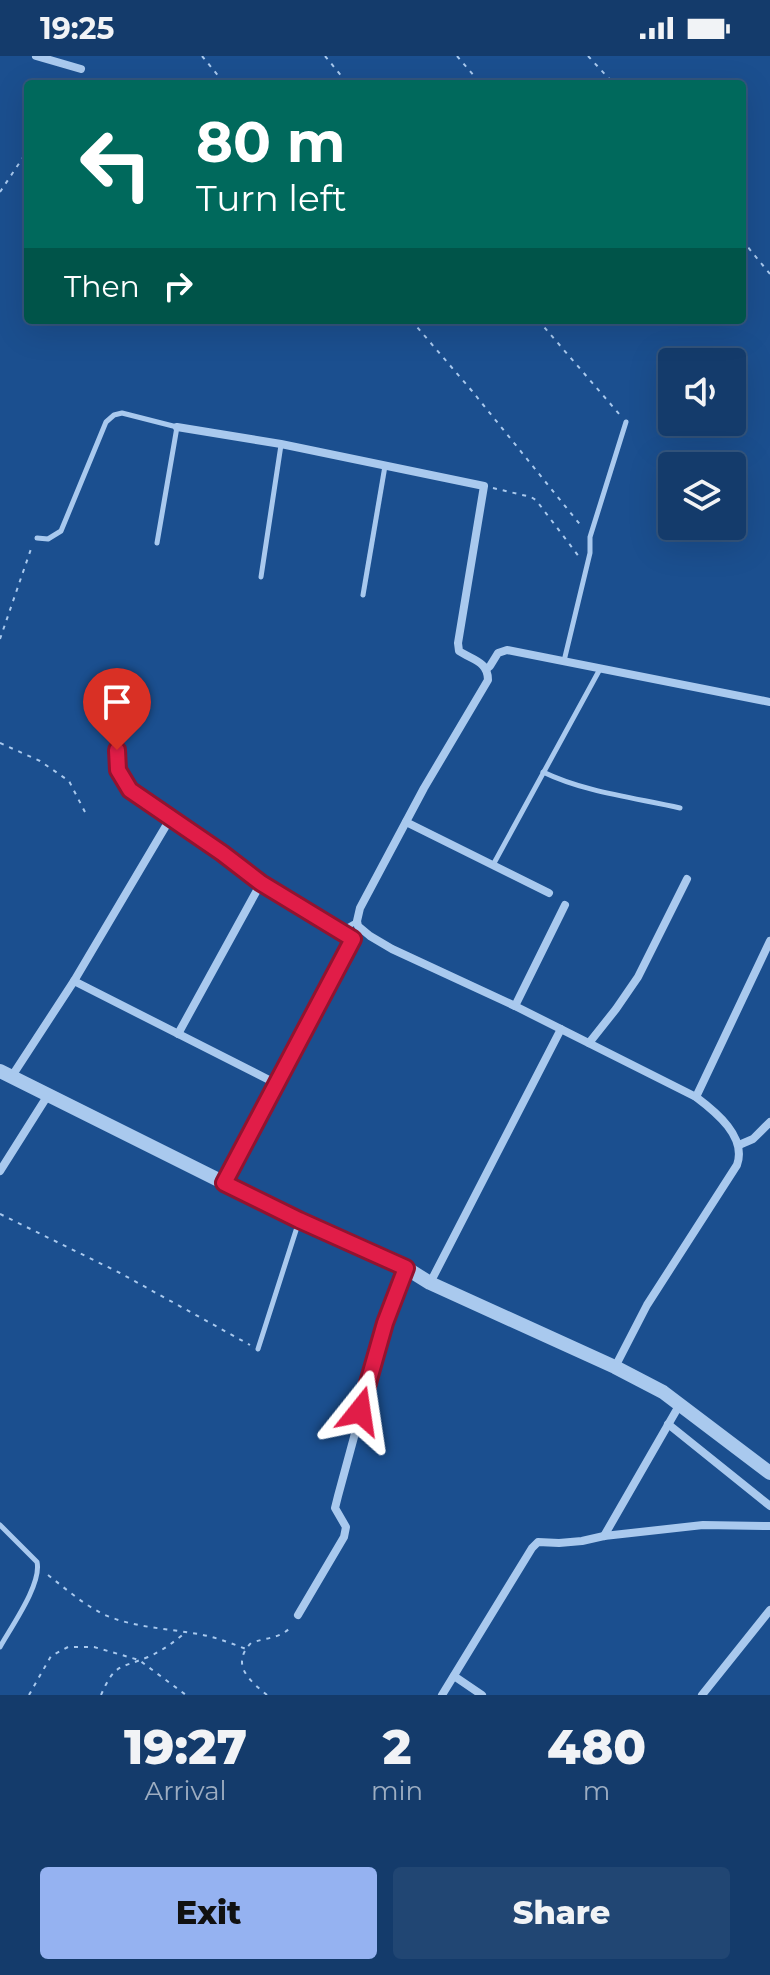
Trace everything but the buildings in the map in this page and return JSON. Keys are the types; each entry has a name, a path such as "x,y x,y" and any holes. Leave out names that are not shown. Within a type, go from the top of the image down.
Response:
{"street":[{"path":"36,56 81,69"},
{"path":"177,427 281,444 484,486 458,643 459,651 486,669 486,685 424,788 360,908 357,921 358,926 370,936 392,949 515,1006 696,1097 724,1123 739,1145 737,1165 647,1305 615,1367"},
{"path":"486,669 498,653 507,650 770,702"},
{"path":"170,819 74,981 6,1073 299,1220 663,1392 770,1473"},
{"path":"406,822 549,893"},
{"path":"589,1043 638,977 687,879"},
{"path":"178,1034 261,883"},
{"path":"515,1006 565,905"},
{"path":"224,1183 353,939"},
{"path":"696,1097 770,941"},
{"path":"74,981 277,1084"},
{"path":"430,1283 561,1029"},
{"path":"0,1171 48,1095"},
{"path":"739,1145 753,1139 770,1122"},
{"path":"298,1615 344,1537 346,1527 335,1508 385,1323 406,1268"},
{"path":"604,1536 680,1404"},
{"path":"668,1424 770,1506"},
{"path":"442,1695 538,1542 570,1542 703,1525 770,1526"},
{"path":"702,1695 770,1610"},
{"path":"454,1676 482,1695"}],"lane":[{"path":"37,538 53,537 63,526 106,422 118,414 127,414 177,427 157,543"},
{"path":"564,661 590,537 626,422"},
{"path":"261,577 281,444"},
{"path":"363,595 385,466"},
{"path":"493,865 600,668"},
{"path":"122,707 116,757 121,777 130,790 261,883 353,939"},
{"path":"543,772 579,786 680,808"},
{"path":"353,939 342,930 357,921"},
{"path":"258,1349 299,1220"},
{"path":"0,1525 37,1562 38,1569 22,1610 0,1647"}],"path":[{"path":"202,56 222,80"},
{"path":"325,56 345,80"},
{"path":"457,56 478,80"},
{"path":"588,56 610,80"},
{"path":"0,192 24,156"},
{"path":"746,245 770,274"},
{"path":"414,324 590,537"},
{"path":"541,324 626,422"},
{"path":"484,486 531,497 587,563"},
{"path":"0,639 37,538"},
{"path":"0,743 40,761 69,781 86,814"},
{"path":"0,1214 120,1273 258,1349"},
{"path":"38,1569 105,1615 129,1623 220,1640 246,1649"},
{"path":"267,1695 244,1670 246,1649 251,1643 287,1632 298,1615"},
{"path":"101,1695 109,1675 122,1665 164,1649 186,1632"},
{"path":"29,1695 51,1656 68,1647 94,1647 139,1660 186,1695"}],"route":[{"path":"117,750 118,770 130,790 261,883 353,939 224,1183 406,1268 385,1323 360,1411"}]}
